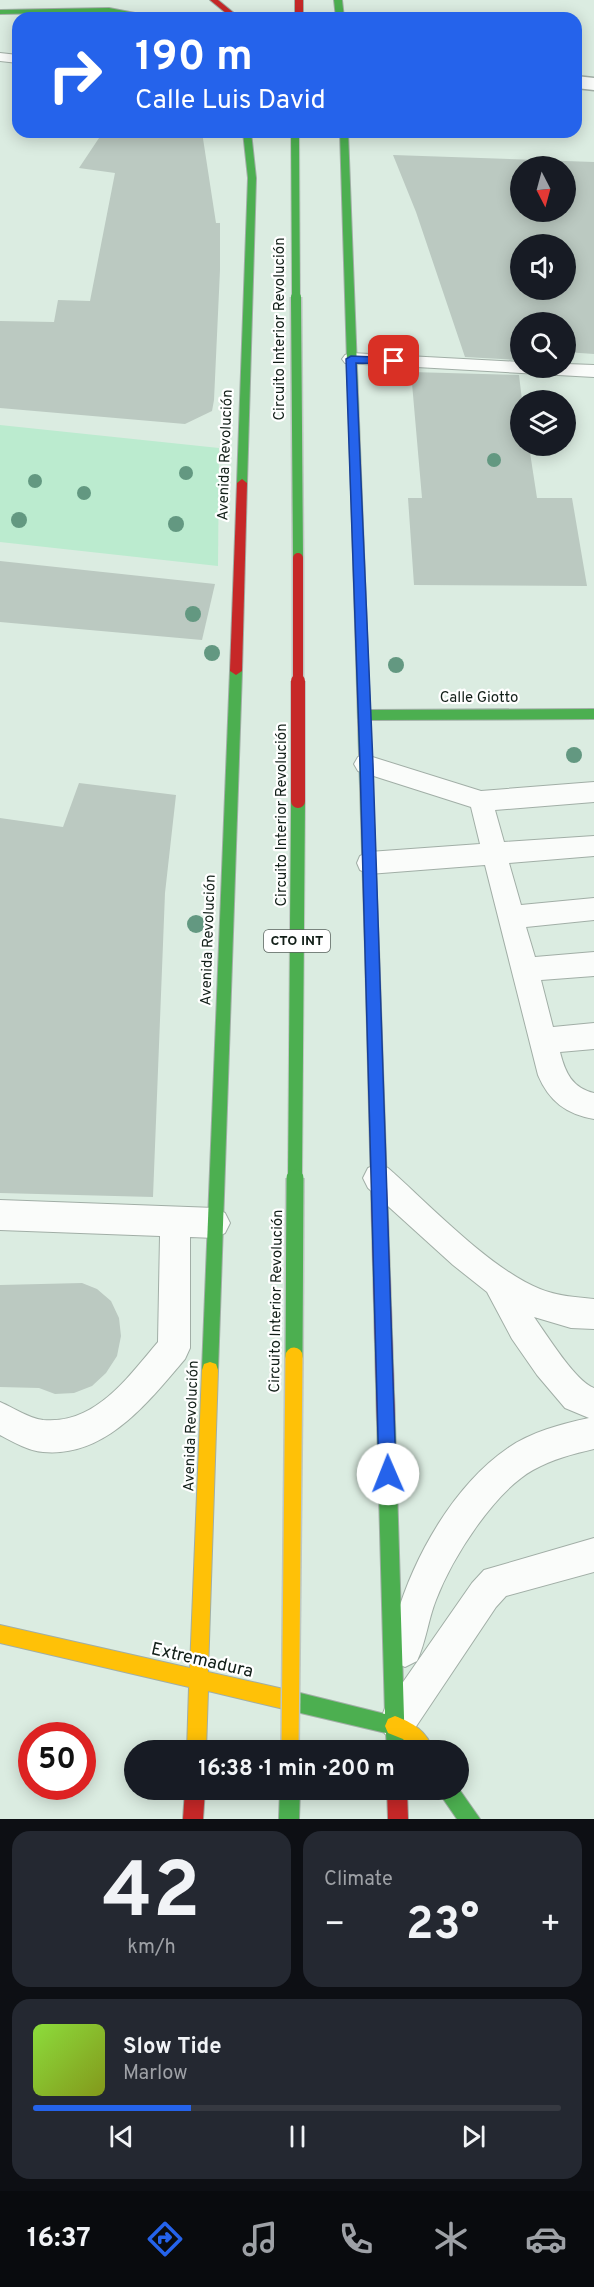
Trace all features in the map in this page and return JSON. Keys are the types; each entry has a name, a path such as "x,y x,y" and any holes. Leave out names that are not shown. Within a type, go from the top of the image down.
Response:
{"main road":[{"path":"214,0 229,12"},
{"path":"0,12 109,10 121,12"},
{"name":"Avenida Revolución","path":"196,1740 238,624 252,178 248,138"},
{"name":"Circuito Interior Revolución","path":"290,1740 299,740 295,138"},
{"path":"344,138 366,764 395,1738 410,1732 416,1740"},
{"name":"Calle Giotto","path":"364,715 594,714"},
{"name":"Extremadura","path":"0,1634 199,1678 395,1738"},
{"path":"193,1819 194,1800"},
{"path":"290,1800 290,1819"},
{"path":"397,1800 398,1819"},
{"path":"454,1800 470,1819"}],"lane":[{"path":"351,359 594,371"},
{"path":"366,764 481,801 594,792"},
{"path":"481,801 552,1075 561,1091 580,1104 594,1106"},
{"path":"369,863 594,846"},
{"path":"511,917 594,909"},
{"path":"524,970 594,964"},
{"path":"542,1041 594,1036"},
{"path":"378,1178 499,1284 523,1298 548,1308 578,1314 594,1314"},
{"path":"0,1215 215,1223"},
{"path":"0,1418 42,1436 68,1435 93,1427 116,1412 174,1348 175,1221"},
{"path":"499,1284 523,1328 548,1364 576,1397 594,1404"},
{"path":"395,1738 403,1659 419,1598 444,1544 486,1488 520,1459 556,1442 594,1433"},
{"path":"395,1738 484,1595 496,1582 594,1555"}],"green space":[{"path":"0,425 219,448 218,566 0,542"}],"building":[{"path":"99,138 203,138 216,223 220,223 214,400 212,411 185,424 0,408 0,321 54,322 58,300 90,301 115,173 79,168"},
{"path":"393,155 510,159 510,222 576,222 576,161 594,162 594,354 576,353 576,312 510,312 510,360 465,357 416,212"},
{"path":"411,372 510,375 510,378 519,378 521,390 510,390 510,456 531,456 537,498 572,498 587,586 414,585 408,498 422,498"},
{"path":"0,561 215,584 202,640 0,622"},
{"path":"79,783 176,795 165,893 153,1197 0,1193 0,818 63,827"},
{"path":"82,1283 97,1289 111,1301 119,1318 121,1336 117,1356 106,1373 92,1386 74,1393 55,1394 39,1388 0,1387 0,1285"}],"traffic: fast":[{"path":"338,0 339,12"},
{"path":"0,12 109,10 121,12"},
{"path":"242,483 252,178 248,138"},
{"path":"295,138 298,558"},
{"path":"344,138 372,949"},
{"path":"210,1370 236,671"},
{"path":"364,715 594,714"},
{"path":"294,1356 298,801"},
{"path":"386,1422 396,1740"},
{"path":"288,1700 395,1726"},
{"path":"289,1819 290,1800"},
{"path":"455,1800 470,1819"}],"traffic: slow":[{"path":"372,949 379,1188"},
{"path":"290,1740 294,1356"},
{"path":"196,1740 210,1370"},
{"path":"0,1634 288,1700"},
{"path":"395,1726 410,1732 416,1740"}],"traffic: jam":[{"path":"214,0 229,12"},
{"path":"299,0 299,12"},
{"path":"236,671 242,483"},
{"path":"298,558 298,801"},
{"path":"379,1188 386,1422"},
{"path":"193,1819 194,1800"},
{"path":"397,1800 398,1819"}],"route":[{"path":"388,1474 351,359 394,361"}]}
